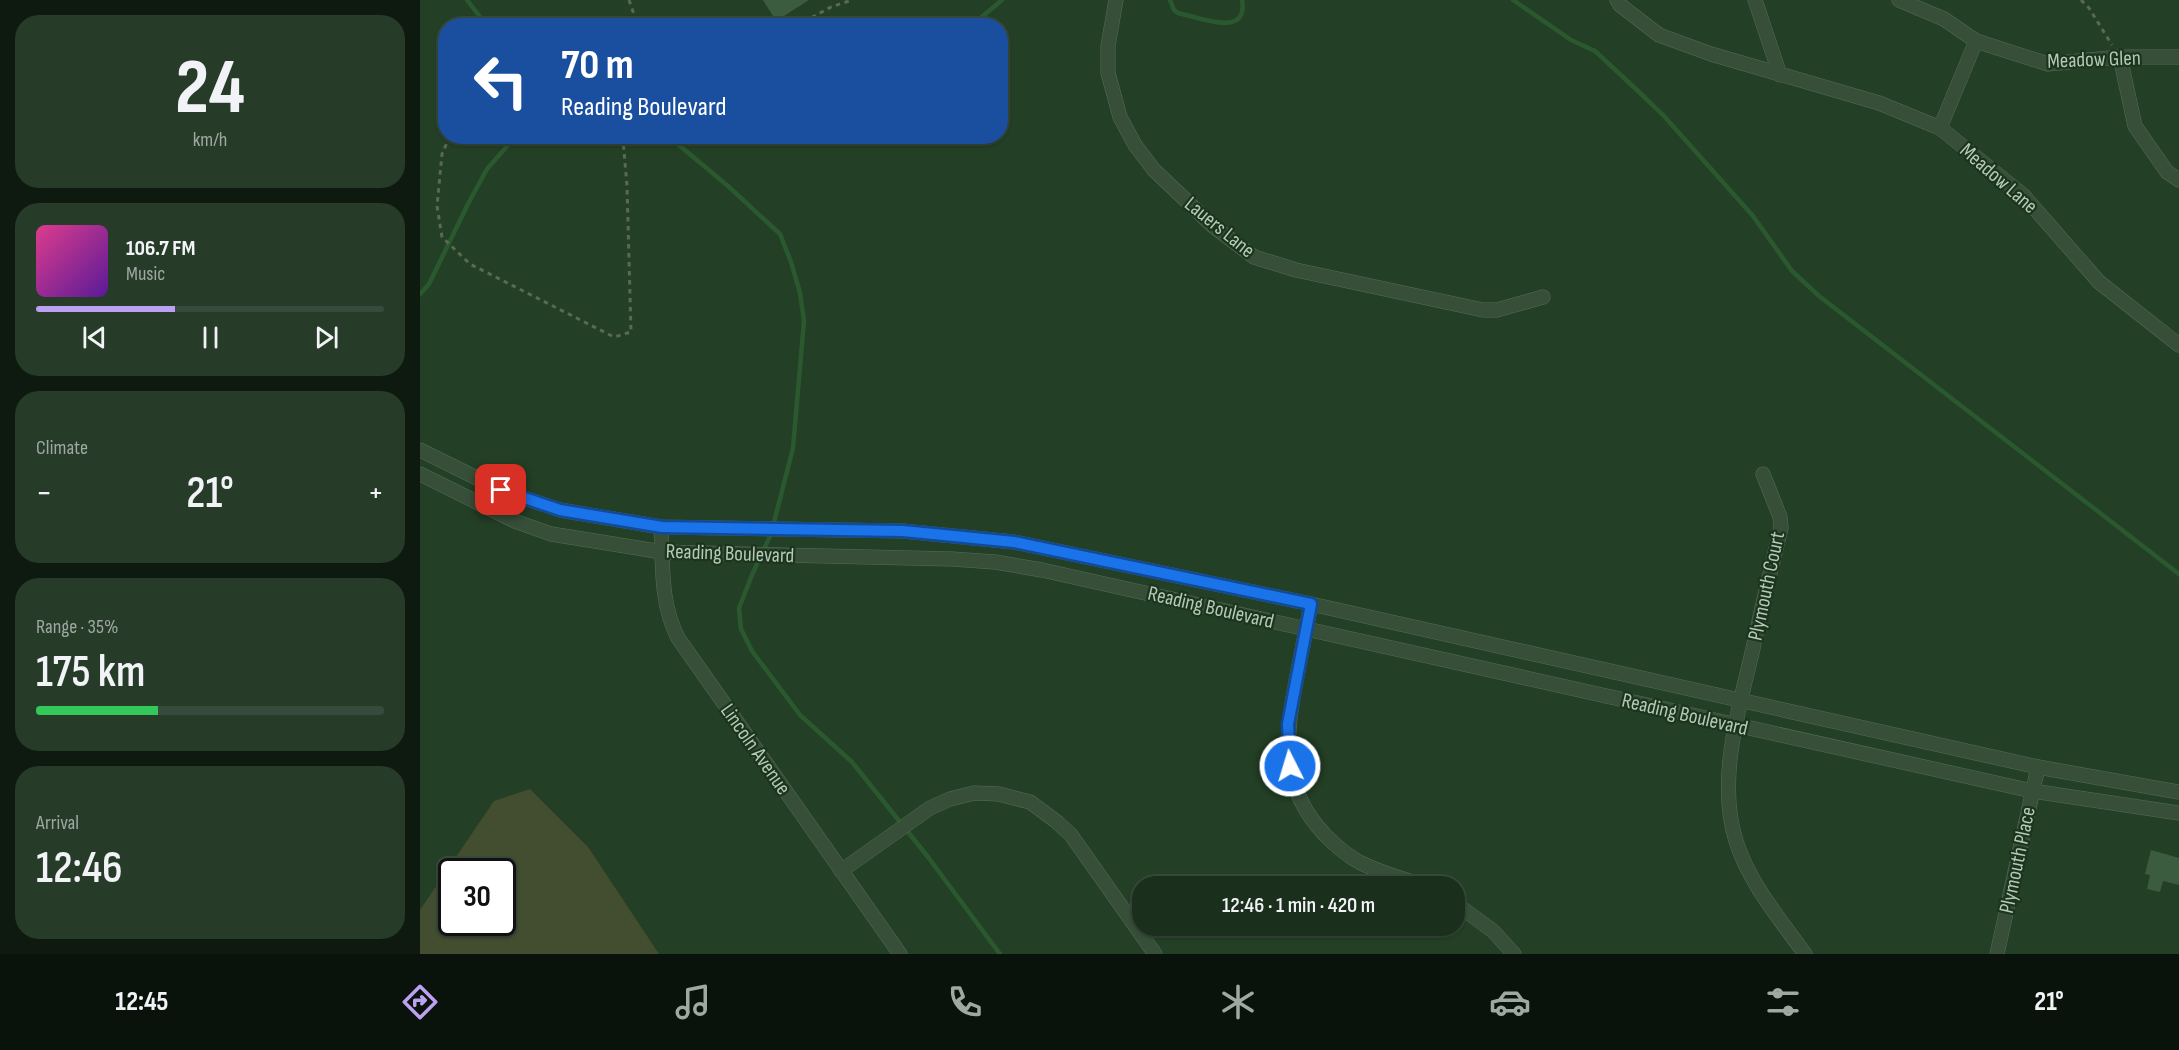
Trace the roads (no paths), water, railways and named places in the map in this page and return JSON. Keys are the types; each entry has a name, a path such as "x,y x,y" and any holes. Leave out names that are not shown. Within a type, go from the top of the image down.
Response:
{"street":[{"name":"Lauers Lane","path":"1116,0 1108,46 1108,73 1111,90 1128,133 1155,170 1213,226 1254,256 1296,270 1483,310 1497,310 1543,297"},
{"name":"Meadow Lane","path":"1617,0 1620,5 1659,35 1711,54 1879,103 1940,128 2023,195 2099,282 2179,345"},
{"path":"1755,0 1780,75"},
{"name":"Meadow Glen","path":"1899,0 1944,19 1976,41 2048,64 2120,57 2179,57"},
{"path":"1940,128 1976,41"},
{"path":"2120,57 2135,126 2168,172 2179,180"},
{"name":"Reading Boulevard","path":"420,450 501,490 560,510 662,527 903,531 1014,542 1311,604 2038,767 2179,792"},
{"name":"Reading Boulevard","path":"420,474 517,522 551,534 663,552 995,562 1089,579 1306,630 2032,791 2179,813"},
{"name":"Plymouth Court","path":"1741,699 1781,528 1780,517 1763,474"},
{"name":"Lincoln Avenue","path":"662,527 666,607 678,638 900,954"},
{"path":"1311,604 1287,734 1290,766 1295,785 1304,807 1331,841 1360,863 1397,876"},
{"path":"1741,699 1728,786 1728,803 1737,843 1746,867 1760,891 1805,954"},
{"name":"Plymouth Place","path":"1997,954 2038,767"},
{"path":"841,870 930,808 950,799 983,793 999,794 1030,802 1071,835 1155,954"},
{"path":"1465,910 1493,931 1514,954"}],"waterway":[{"path":"467,0 481,18"},
{"path":"981,18 1002,0"},
{"path":"1170,0 1174,10 1178,13 1220,23 1238,19 1242,12 1242,0"},
{"path":"1513,0 1571,40 1595,51 1664,116 1753,216 1792,271 1819,296 2179,574"},
{"path":"420,294 429,284 487,169 509,144"},
{"path":"678,144 780,234 800,293 804,321 793,448 771,534 739,608 741,629 752,651 800,715 852,762 928,857 1000,954"}]}
